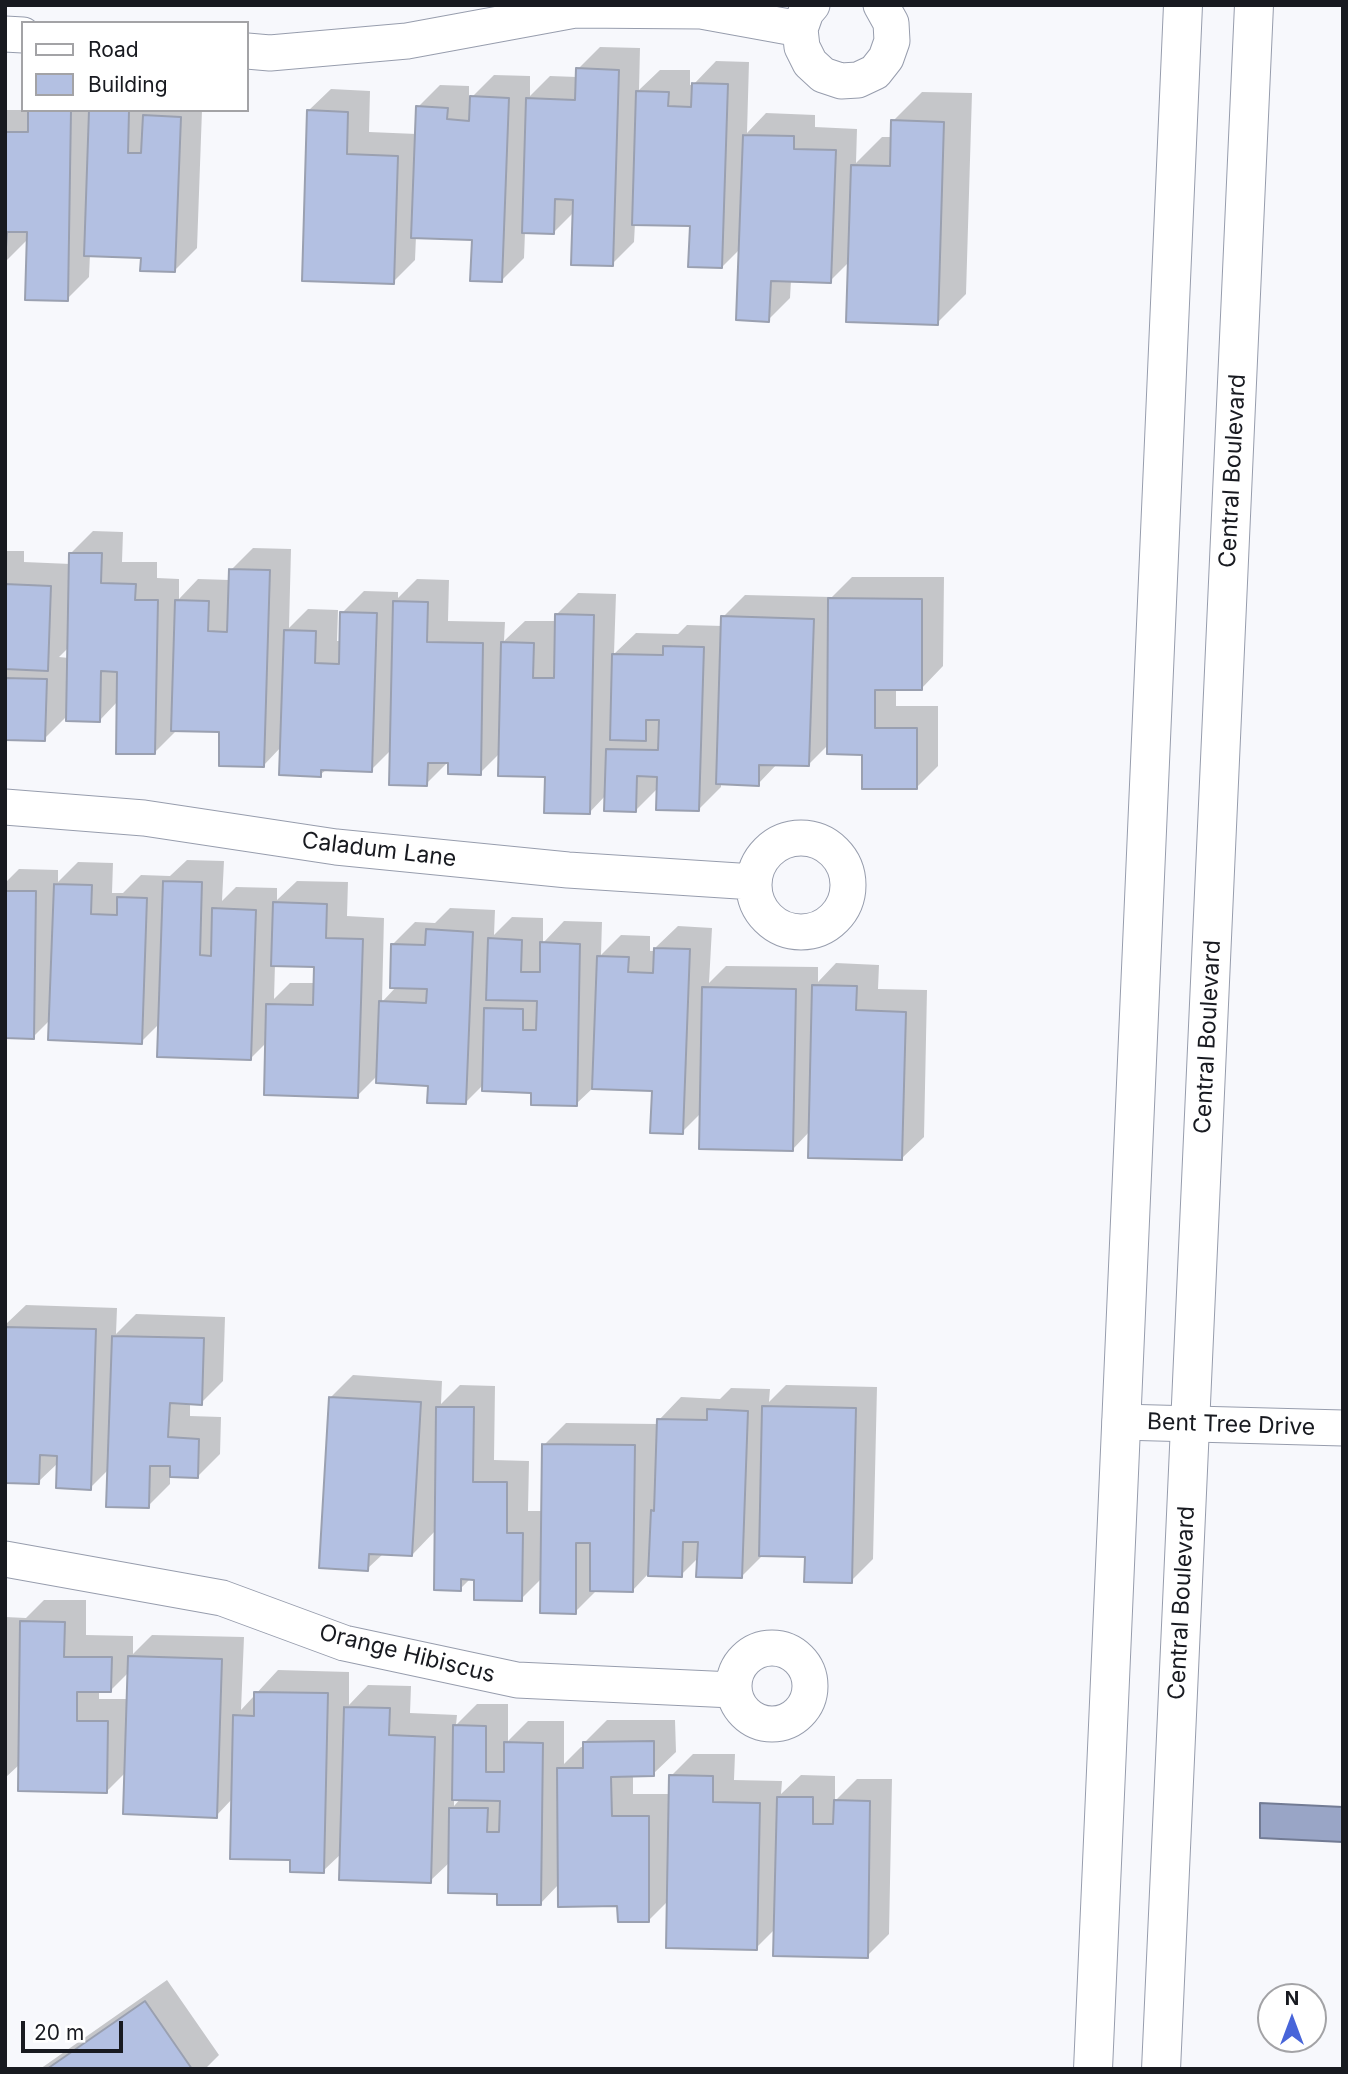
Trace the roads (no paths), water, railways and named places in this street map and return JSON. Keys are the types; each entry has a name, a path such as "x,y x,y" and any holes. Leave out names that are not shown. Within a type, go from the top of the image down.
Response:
{"street":[{"path":"248,51 270,53 407,41 575,9 701,11 806,17 802,47 810,63 823,75 841,81 858,80 875,72 886,58 892,41 891,23 881,5"},
{"path":"1093,2069 1183,5"},
{"name":"Central Boulevard","path":"1161,2069 1254,5"},
{"name":"Caladum Lane","path":"5,807 144,818 336,847 404,854 568,870 754,882"},
{"name":"Bent Tree Drive","path":"1120,1422 1343,1428"},
{"name":"Orange Hibiscus","path":"5,1559 222,1598 344,1643 517,1680 733,1690"}],"water":[{"path":"1260,1803 1343,1807 1343,1842 1260,1838"}]}
